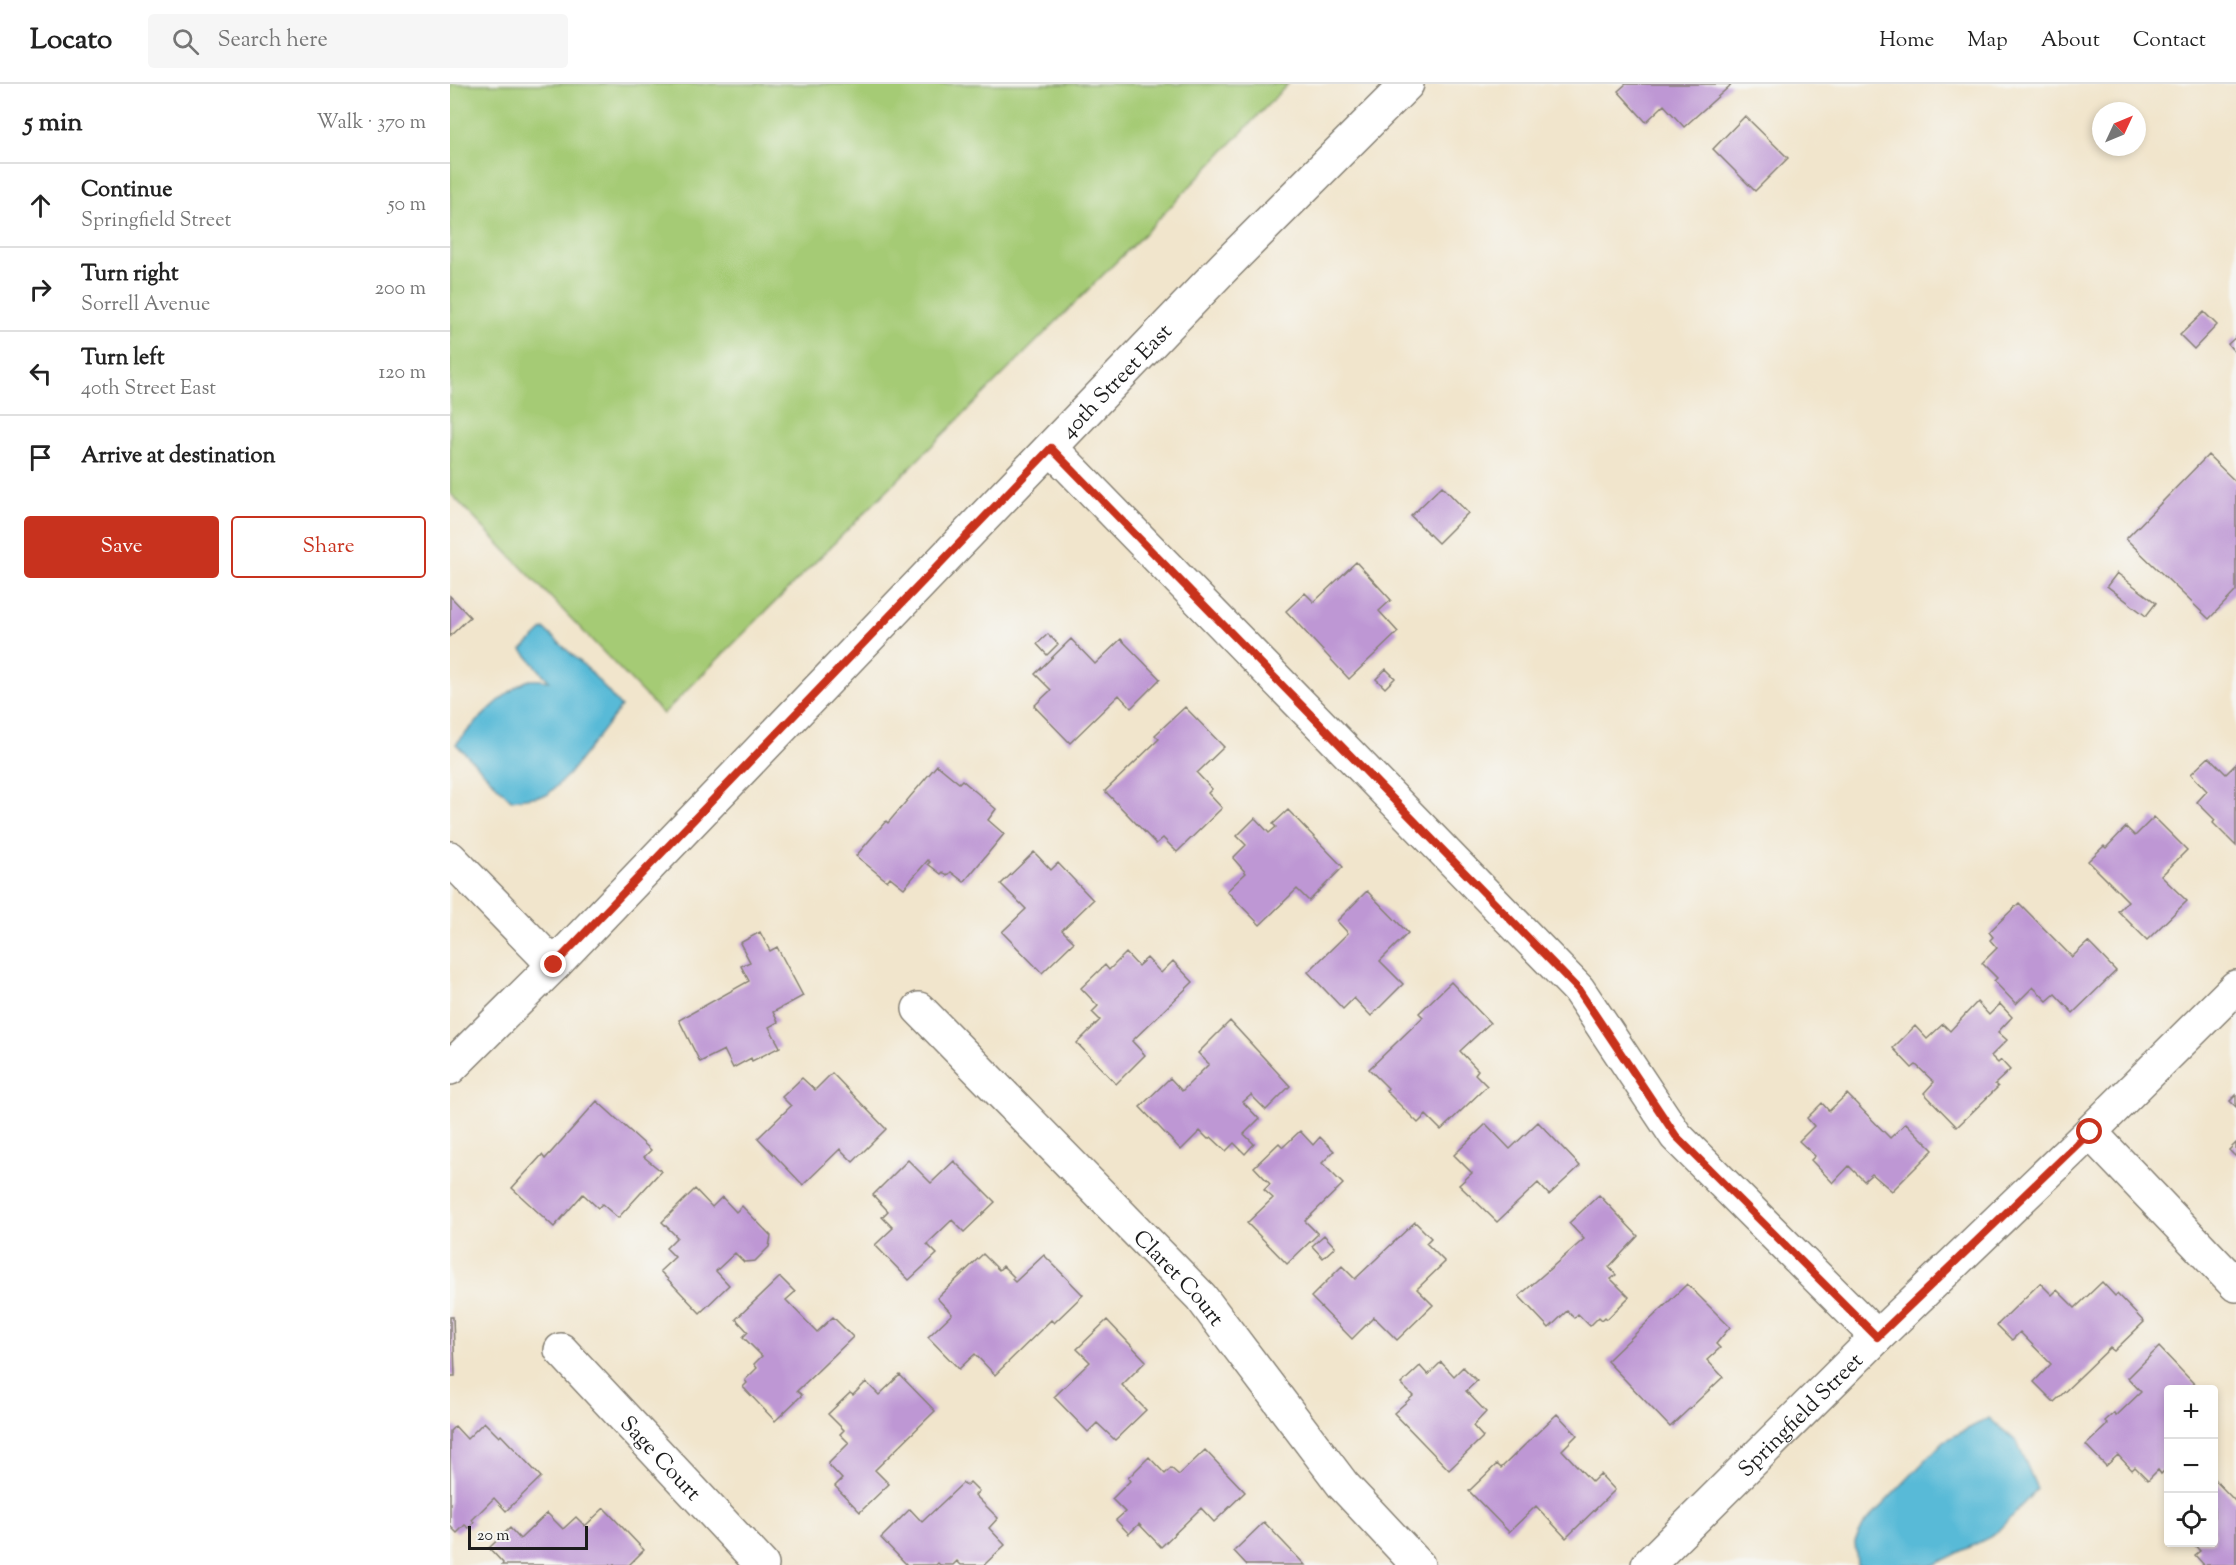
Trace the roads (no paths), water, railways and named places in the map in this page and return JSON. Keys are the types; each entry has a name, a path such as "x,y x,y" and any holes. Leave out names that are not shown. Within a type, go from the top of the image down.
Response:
{"street":[{"name":"40th Street East","path":"450,1068 554,965 1224,267 1407,84"},
{"path":"1051,448 1578,989 1676,1136 1877,1337"},
{"path":"450,858 554,965"},
{"name":"Springfield Street","path":"1648,1565 1877,1337 2090,1132 2236,987"},
{"name":"Claret Court","path":"919,1009 1201,1297 1343,1485 1418,1565"},
{"path":"2090,1132 2236,1285"},
{"name":"Sage Court","path":"561,1350 762,1565"}],"water":[{"path":"544,629 590,671 621,707 569,774 547,795 511,800 456,744 491,708 522,683 530,680 549,681 522,650"},
{"path":"1989,1418 2017,1442 2037,1489 1994,1535 1934,1565 1857,1565 1855,1542 1864,1524 1944,1441"}]}
